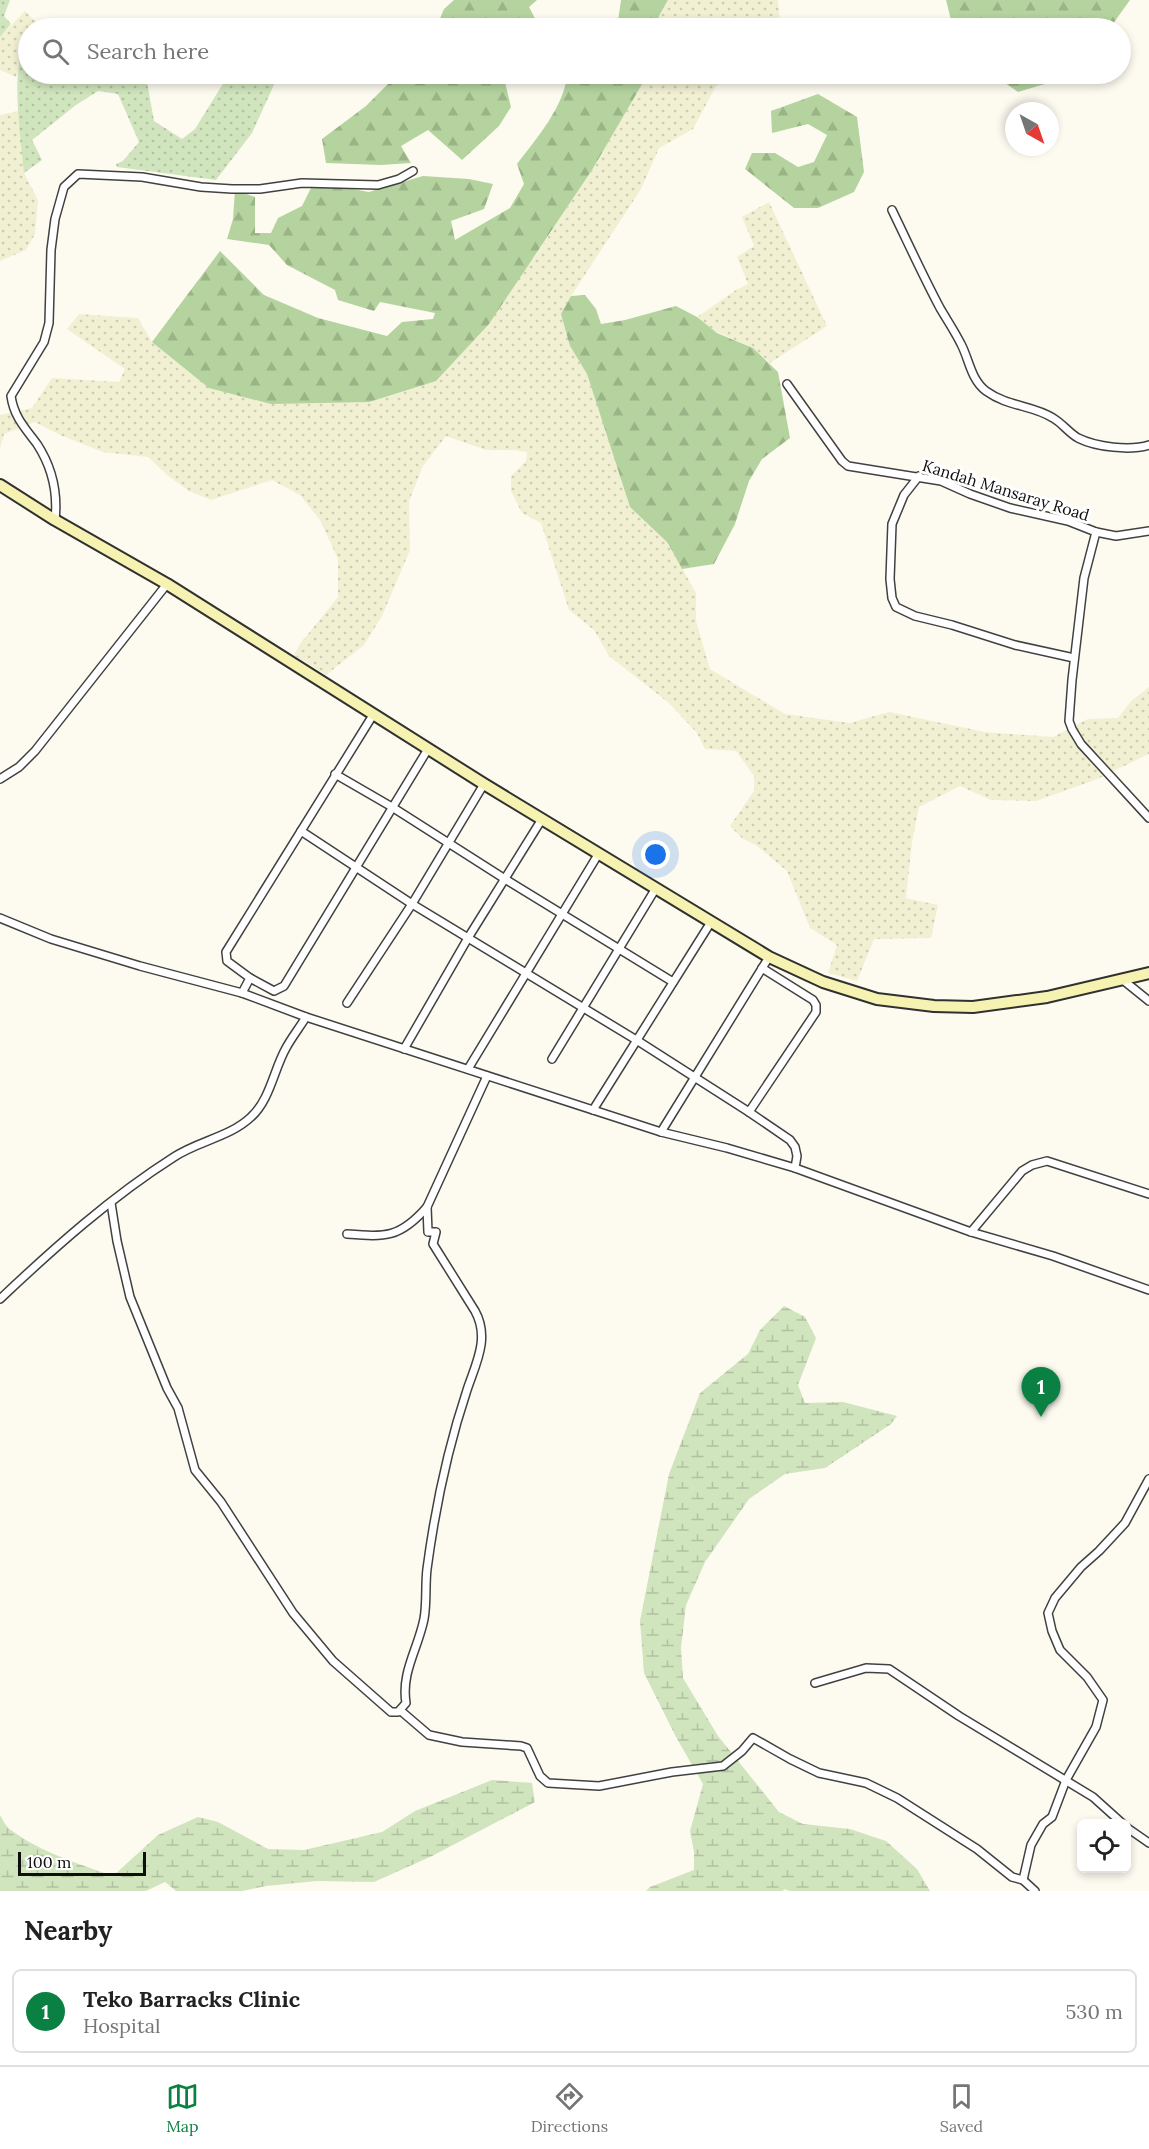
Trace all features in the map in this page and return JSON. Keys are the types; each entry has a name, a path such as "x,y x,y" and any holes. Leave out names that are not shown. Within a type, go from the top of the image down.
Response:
{"main road":[{"path":"0,484 55,520 167,584 484,784 711,922 769,957 823,982 877,999 934,1006 973,1007 1047,997 1149,973"}],"street":[{"path":"55,520 57,505 50,466 16,418 11,396 44,342 49,323 51,250 55,219 64,186 72,177 87,173 142,177 201,187 251,189 302,183 378,185 399,179 413,171"},
{"path":"892,210 941,309 966,353 977,383 984,390 997,399 1016,406 1044,412 1077,437 1090,443 1130,449 1149,445"},
{"name":"Kandah Mansaray Road","path":"787,384 842,461 848,466 941,481 1010,508 1068,521 1096,532 1116,536 1149,531"},
{"path":"920,476 904,495 892,524 890,579 892,598 896,607 915,616 1015,645 1074,658"},
{"path":"1096,532 1084,579 1074,658 1070,707 1072,729 1081,744 1149,818"},
{"path":"0,779 19,767 34,751 167,584"},
{"path":"373,715 226,952 227,962 250,978 274,991 284,986 428,749"},
{"path":"335,774 673,982"},
{"path":"347,1004 412,904 484,784"},
{"path":"404,1048 468,938 542,819"},
{"path":"301,831 412,904 638,1041 749,1112 790,1140 797,1156 795,1168"},
{"path":"468,1070 599,853"},
{"path":"552,1059 656,888"},
{"path":"0,918 51,939 242,993 306,1017 661,1132 795,1168 971,1232 1053,1256 1149,1290"},
{"path":"593,1110 711,922"},
{"path":"661,1132 769,957"},
{"path":"749,1112 816,1012 813,1000 762,968"},
{"path":"242,993 250,978"},
{"path":"1123,980 1149,1000"},
{"path":"0,1299 42,1259 111,1203 176,1155 240,1126 253,1115 266,1093 286,1048 306,1017"},
{"path":"347,1234 383,1236 399,1231 415,1221 427,1207 487,1076"},
{"path":"971,1232 1022,1171 1032,1165 1047,1161 1149,1194"},
{"path":"111,1203 130,1297 167,1388 178,1408 195,1470 221,1502 293,1613 333,1661 391,1712 401,1711 429,1735 462,1742 527,1748 540,1776 548,1783 599,1786 672,1772 723,1766 742,1751 753,1738 819,1773 866,1784 897,1798 977,1849 1012,1877 1023,1880 1035,1891"},
{"path":"401,1711 406,1703 408,1665 424,1619 427,1568 442,1492 466,1392 481,1349 483,1332 476,1311 433,1244 436,1232 428,1232 427,1207"},
{"path":"1023,1880 1031,1845 1043,1824 1052,1817 1066,1780 1095,1727 1103,1700 1087,1677 1060,1650 1048,1613 1055,1598 1081,1567 1125,1523 1149,1479"},
{"path":"815,1683 866,1668 889,1669 958,1716 1093,1797 1117,1819"},
{"path":"1131,1830 1149,1843"}],"green space":[{"path":"0,0 10,0 4,16 11,24 0,37"},
{"path":"454,0 537,0 529,7 535,18 440,18 444,9"},
{"path":"621,0 668,0 659,18 618,18"},
{"path":"668,0 778,0 780,18 659,18"},
{"path":"946,0 1130,0 1117,18 950,18"},
{"path":"25,11 32,18 18,18"},
{"path":"18,18 16,77 0,70 0,37"},
{"path":"18,76 18,84 147,84 154,121 182,139 195,129 223,84 274,84 252,133 216,180 117,167 116,164 123,161 139,142 118,94 98,91 76,105 32,140 42,160 24,173 17,85"},
{"path":"388,84 505,84 511,107 499,126 462,160 428,130 401,146 411,163 381,165 326,163 322,139 366,106"},
{"path":"565,84 642,84 592,170 489,324 436,381 369,402 271,404 209,388 152,342 220,251 264,295 318,318 387,336 402,322 433,319 435,313 380,302 374,311 338,300 335,290 287,265 269,245 227,239 233,219 235,190 255,197 255,233 271,233 278,218 302,206 314,182 369,192 423,176 469,179 493,184 484,209 451,221 455,240 510,208 524,184 517,164 541,133 555,110"},
{"path":"642,84 719,84 693,129 659,148 641,189 571,296 567,313 570,346 587,374 630,507 668,543 696,593 696,621 710,669 785,714 850,723 889,712 985,732 1053,737 1088,719 1118,718 1131,701 1149,687 1149,754 1095,780 1036,801 991,800 960,786 919,807 912,842 906,898 938,905 931,938 874,939 857,981 828,973 837,945 810,928 787,871 756,845 743,839 730,826 754,791 754,776 736,751 705,749 697,733 669,703 609,656 594,630 569,610 541,523 522,513 511,491 511,476 526,461 527,452 486,450 446,436 423,466 409,501 410,550 382,616 364,645 326,675 294,655 300,644 338,597 338,559 320,520 300,495 272,480 211,500 189,491 148,457 103,452 60,435 35,422 4,434 0,449 0,415 32,408 52,378 119,382 125,369 67,329 79,314 138,318 152,342 369,402 534,258 592,170"},
{"path":"1006,84 1045,84 1018,92"},
{"path":"818,94 857,117 864,172 854,192 818,208 794,208 745,169 752,153 775,153 798,167 814,162 827,135 808,124 772,133 771,111"},
{"path":"19,111 24,173 38,200 35,234 26,250 0,261 0,115"},
{"path":"769,202 827,326 770,363 753,348 713,330 697,317 748,284 737,257 754,246 742,217"},
{"path":"585,295 596,309 601,324 676,306 697,317 717,333 753,348 778,372 790,438 762,459 749,481 735,524 714,564 682,569 668,543 630,507 587,374 570,346 561,314 571,296"},
{"path":"784,1306 805,1317 816,1338 798,1385 805,1403 843,1402 897,1416 891,1424 825,1468 785,1474 749,1499 705,1562 686,1605 681,1648 683,1678 718,1736 779,1812 803,1824 850,1829 886,1841 917,1869 930,1891 789,1891 785,1889 782,1891 646,1891 650,1887 694,1870 694,1852 690,1831 703,1784 644,1673 640,1621 669,1474 700,1393 748,1354 760,1330"},
{"path":"492,1780 532,1783 535,1802 432,1856 374,1882 317,1881 242,1891 176,1891 165,1882 146,1891 0,1891 0,1815 9,1829 34,1845 113,1876 158,1835 198,1817 218,1822 268,1849 304,1850 382,1832 415,1811"}],"place":[{"name":"Teko Barracks Clinic","path":"1041,1417"}]}
